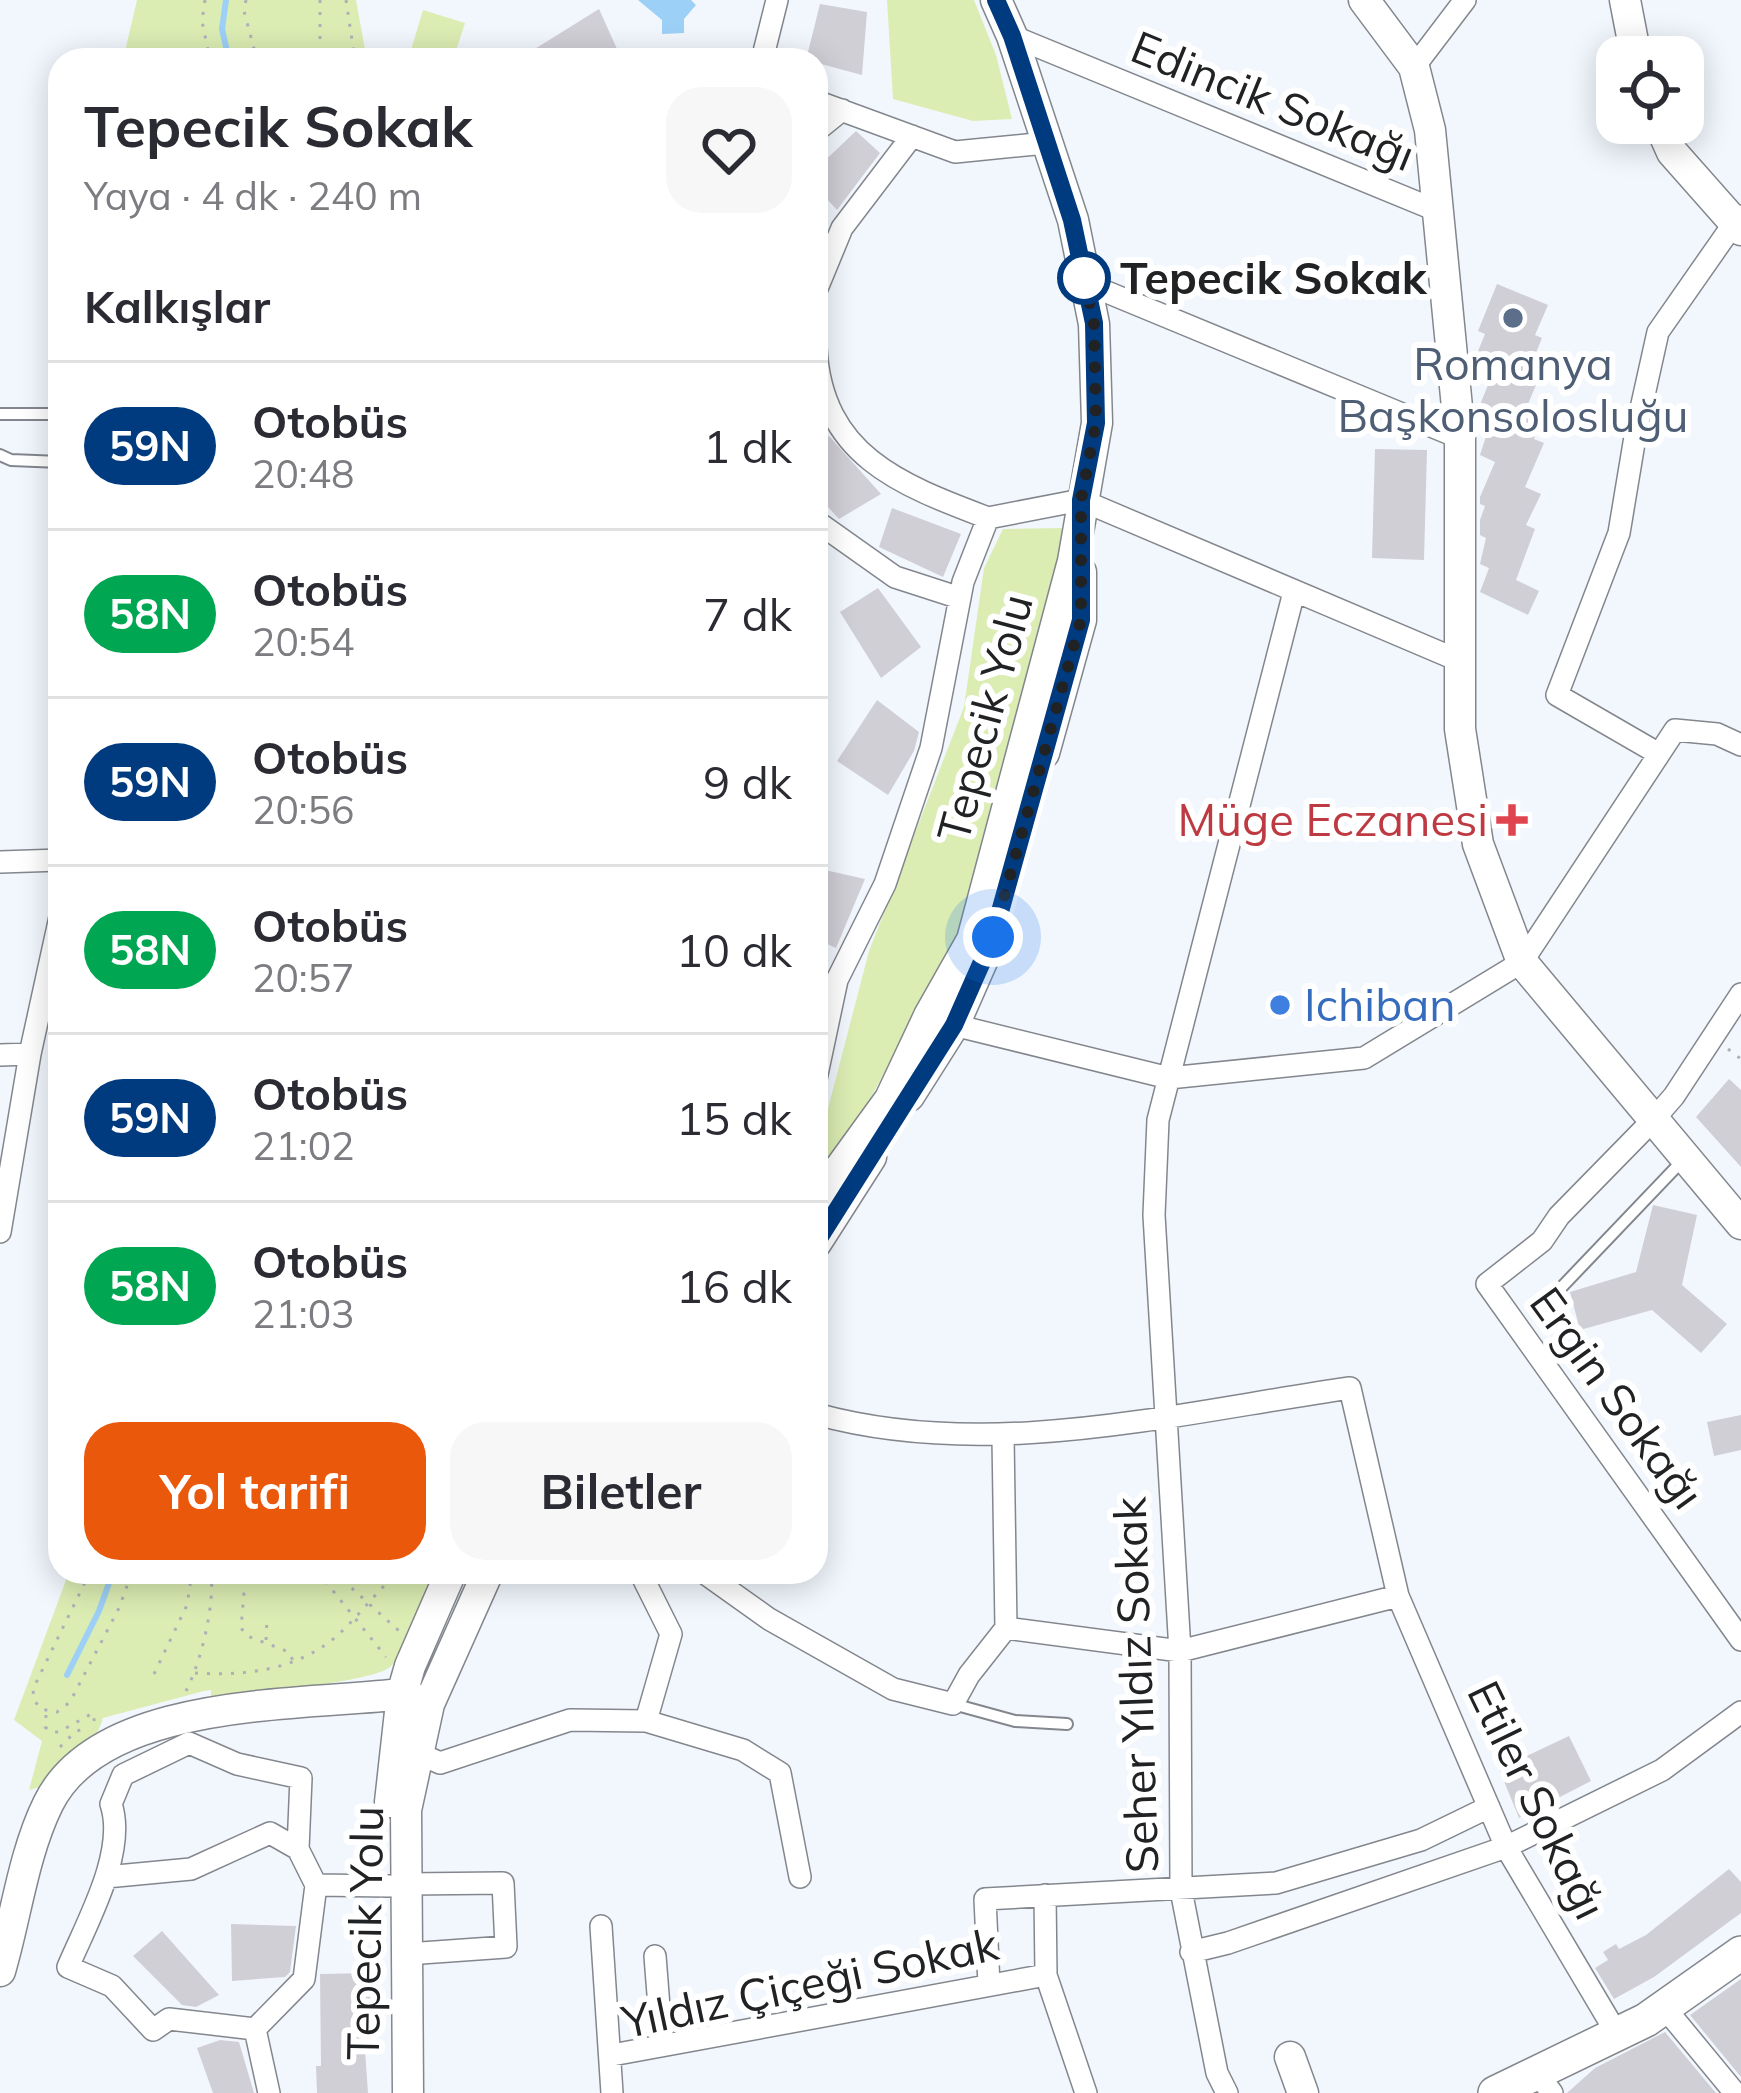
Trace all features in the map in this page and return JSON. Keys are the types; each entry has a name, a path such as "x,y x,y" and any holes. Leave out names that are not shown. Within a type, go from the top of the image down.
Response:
{"main road":[{"name":"Tepecik Yolu","path":"828,1222 942,1020 972,940 1072,561 1096,423 1094,323 1072,220 996,0"},
{"path":"1364,0 1414,67 1430,130 1460,438 1460,729 1478,844 1522,962 1741,1224"},
{"path":"1625,0 1632,36"},
{"path":"1668,144 1739,222"},
{"name":"Tepecik Yolu","path":"828,1184 942,1020"},
{"name":"Tepecik Yolu","path":"408,2093 406,1954 390,1807 413,1673 446,1584"},
{"name":"Tepecik Yolu","path":"391,2093 398,1885 418,1754 413,1673 479,1584"},
{"path":"0,1971 45,1808 55,1790 86,1762 122,1739 196,1712 413,1673"},
{"path":"1496,2093 1544,2083 1741,1953"},
{"path":"1290,2057 1303,2093"}],"street":[{"path":"765,48 777,0"},
{"path":"1414,67 1465,0"},
{"name":"Edincik Sokağı","path":"1012,36 1438,211"},
{"path":"828,105 956,152 1046,143"},
{"path":"828,121 842,110"},
{"path":"828,262 842,228 912,136"},
{"path":"1659,754 1557,695 1619,533 1658,332 1739,222"},
{"path":"1085,283 1460,438"},
{"path":"828,399 832,416 878,470 929,496 988,518 1081,500 1460,661"},
{"path":"828,1022 837,980 885,884 931,748 969,558 988,518"},
{"path":"828,530 895,577 960,598"},
{"path":"1169,1078 1294,592"},
{"path":"942,1020 1169,1078 1364,1058 1522,962 1675,730 1717,734 1741,745"},
{"path":"0,862 48,860"},
{"path":"0,1232 48,972"},
{"name":"Ergin Sokağı","path":"1741,994 1654,1119 1559,1216 1542,1241 1486,1284 1741,1640"},
{"path":"0,1055 30,1054"},
{"name":"Seher Yıldız Sokak","path":"1169,1078 1158,1120 1154,1215 1180,1652 1180,1890 1217,2073 1227,2093"},
{"name":"Etiler Sokağı","path":"1164,1415 1350,1388 1398,1595 1506,1847 1617,2034"},
{"path":"828,1417 871,1429 1004,1437 1164,1415"},
{"path":"720,1584 769,1619 893,1689 953,1704 1006,1628 1004,1437"},
{"path":"646,1584 671,1634 646,1721"},
{"path":"1006,1628 1180,1652 1398,1595"},
{"path":"1191,1952 1506,1847 1662,1770 1741,1712"},
{"path":"418,1754 440,1763 570,1720 646,1721 743,1750 780,1773 800,1876"},
{"path":"189,1743 237,1764 301,1778 298,1850 316,1885 304,1979 255,2029 170,2019 153,2030 112,1986 68,1967 106,1877 116,1820 111,1804 123,1775 189,1743"},
{"path":"989,1985 985,1899 1276,1883 1421,1840 1489,1807"},
{"path":"106,1877 190,1869 270,1833 298,1850"},
{"path":"316,1885 502,1883 506,1947 406,1954"},
{"name":"Yıldız Çiçeği Sokak","path":"612,2093 612,2055 1046,1975 1045,1895"},
{"path":"601,1926 612,2055"},
{"path":"655,1956 662,2045"},
{"path":"1046,1975 1086,2093"},
{"path":"1664,2007 1734,2084"},
{"path":"255,2029 269,2093"}],"lane":[{"path":"0,414 48,414"},
{"path":"0,455 48,462"},
{"path":"1557,1292 1686,1158"},
{"path":"953,1704 1015,1721 1067,1724"}],"path":[{"path":"205,0 202,21 208,48"},
{"path":"247,0 244,11 254,48"},
{"path":"320,0 320,48"},
{"path":"346,0 353,48"},
{"path":"84,1584 33,1689 37,1705 46,1711 62,1710 70,1702 128,1584"},
{"path":"154,1674 180,1622 189,1584"},
{"path":"183,1696 201,1661 210,1584"},
{"path":"244,1584 241,1628 247,1636 289,1652 293,1662"},
{"path":"327,1584 413,1673"},
{"path":"345,1584 413,1673"},
{"path":"195,1673 267,1671 293,1662 328,1643 386,1584"},
{"path":"267,1618 267,1643"},
{"path":"46,1711 45,1727 51,1732 93,1713 97,1724 91,1727"}],"green space":[{"path":"137,0 356,0 365,48 126,48"},
{"path":"887,0 974,0 996,55 1012,119 973,121 893,99"},
{"path":"423,10 465,23 457,48 412,48"},
{"path":"1065,528 1050,603 958,936 848,1140 828,1162 828,1109 869,951 964,707 984,568 1003,529"},
{"path":"65,1584 428,1584 411,1635 390,1667 359,1678 305,1687 211,1698 211,1690 204,1691 103,1718 75,1763 54,1780 29,1790 42,1741 14,1720"}],"water":[{"path":"638,0 691,0 696,5 684,19 684,33 662,34 662,20"}],"building":[{"path":"820,4 867,12 862,75 828,66 828,48 809,48"},
{"path":"599,9 617,48 536,48"},
{"path":"856,131 880,153 837,210 828,200 828,158"},
{"path":"1497,284 1548,305 1535,335 1542,338 1528,373 1539,378 1528,404 1545,411 1534,439 1544,443 1525,487 1541,494 1526,525 1535,529 1516,580 1539,591 1528,615 1480,592 1489,568 1480,564 1486,538 1480,535 1485,506 1480,497 1495,462 1480,455 1492,418 1477,412 1488,385 1477,381 1487,355 1478,351 1485,334 1478,331"},
{"path":"828,437 881,494 839,519 828,507"},
{"path":"1375,449 1427,450 1424,560 1372,558"},
{"path":"892,508 961,534 943,577 879,547"},
{"path":"878,588 921,647 881,678 840,612"},
{"path":"877,700 919,732 914,751 888,795 837,761"},
{"path":"828,871 865,879 836,948 828,944"},
{"path":"1729,1079 1741,1090 1741,1167 1696,1117"},
{"path":"1653,1205 1697,1215 1682,1285 1727,1324 1701,1353 1652,1310 1580,1330 1570,1292 1636,1272"},
{"path":"1741,1415 1741,1450 1714,1456 1707,1422"},
{"path":"1569,1736 1591,1781 1519,1818 1499,1769"},
{"path":"1729,1869 1741,1882 1741,1913 1654,1977 1614,1999 1595,1968 1608,1960 1603,1952 1646,1935"},
{"path":"231,1924 296,1926 290,1972 285,1977 232,1981"},
{"path":"162,1931 219,1995 196,2007 182,2005 133,1956"},
{"path":"370,1973 371,2050 365,2050 368,2093 317,2093 320,1974"},
{"path":"1741,1979 1741,2077 1690,2015"},
{"path":"1665,2032 1716,2093 1567,2093 1595,2068"},
{"path":"220,2040 239,2042 254,2093 213,2093 197,2048"}],"waterway":[{"path":"226,0 222,29 226,48"},
{"path":"67,1675 109,1584"}],"bus line":[{"name":"59N","path":"828,1224 954,1025 993,937 1081,620 1081,500 1096,423 1094,323 1072,220 996,0"}],"place":[{"name":"Tepecik Sokak","path":"1084,278"},
{"name":"Romanya Başkonsolosluğu","path":"1513,318"},
{"name":"Müge Eczanesi","path":"1512,820"},
{"name":"Ichiban","path":"1280,1005"}],"route":[{"path":"993,937 1081,620 1081,500 1096,423 1094,323 1084,278"}]}
